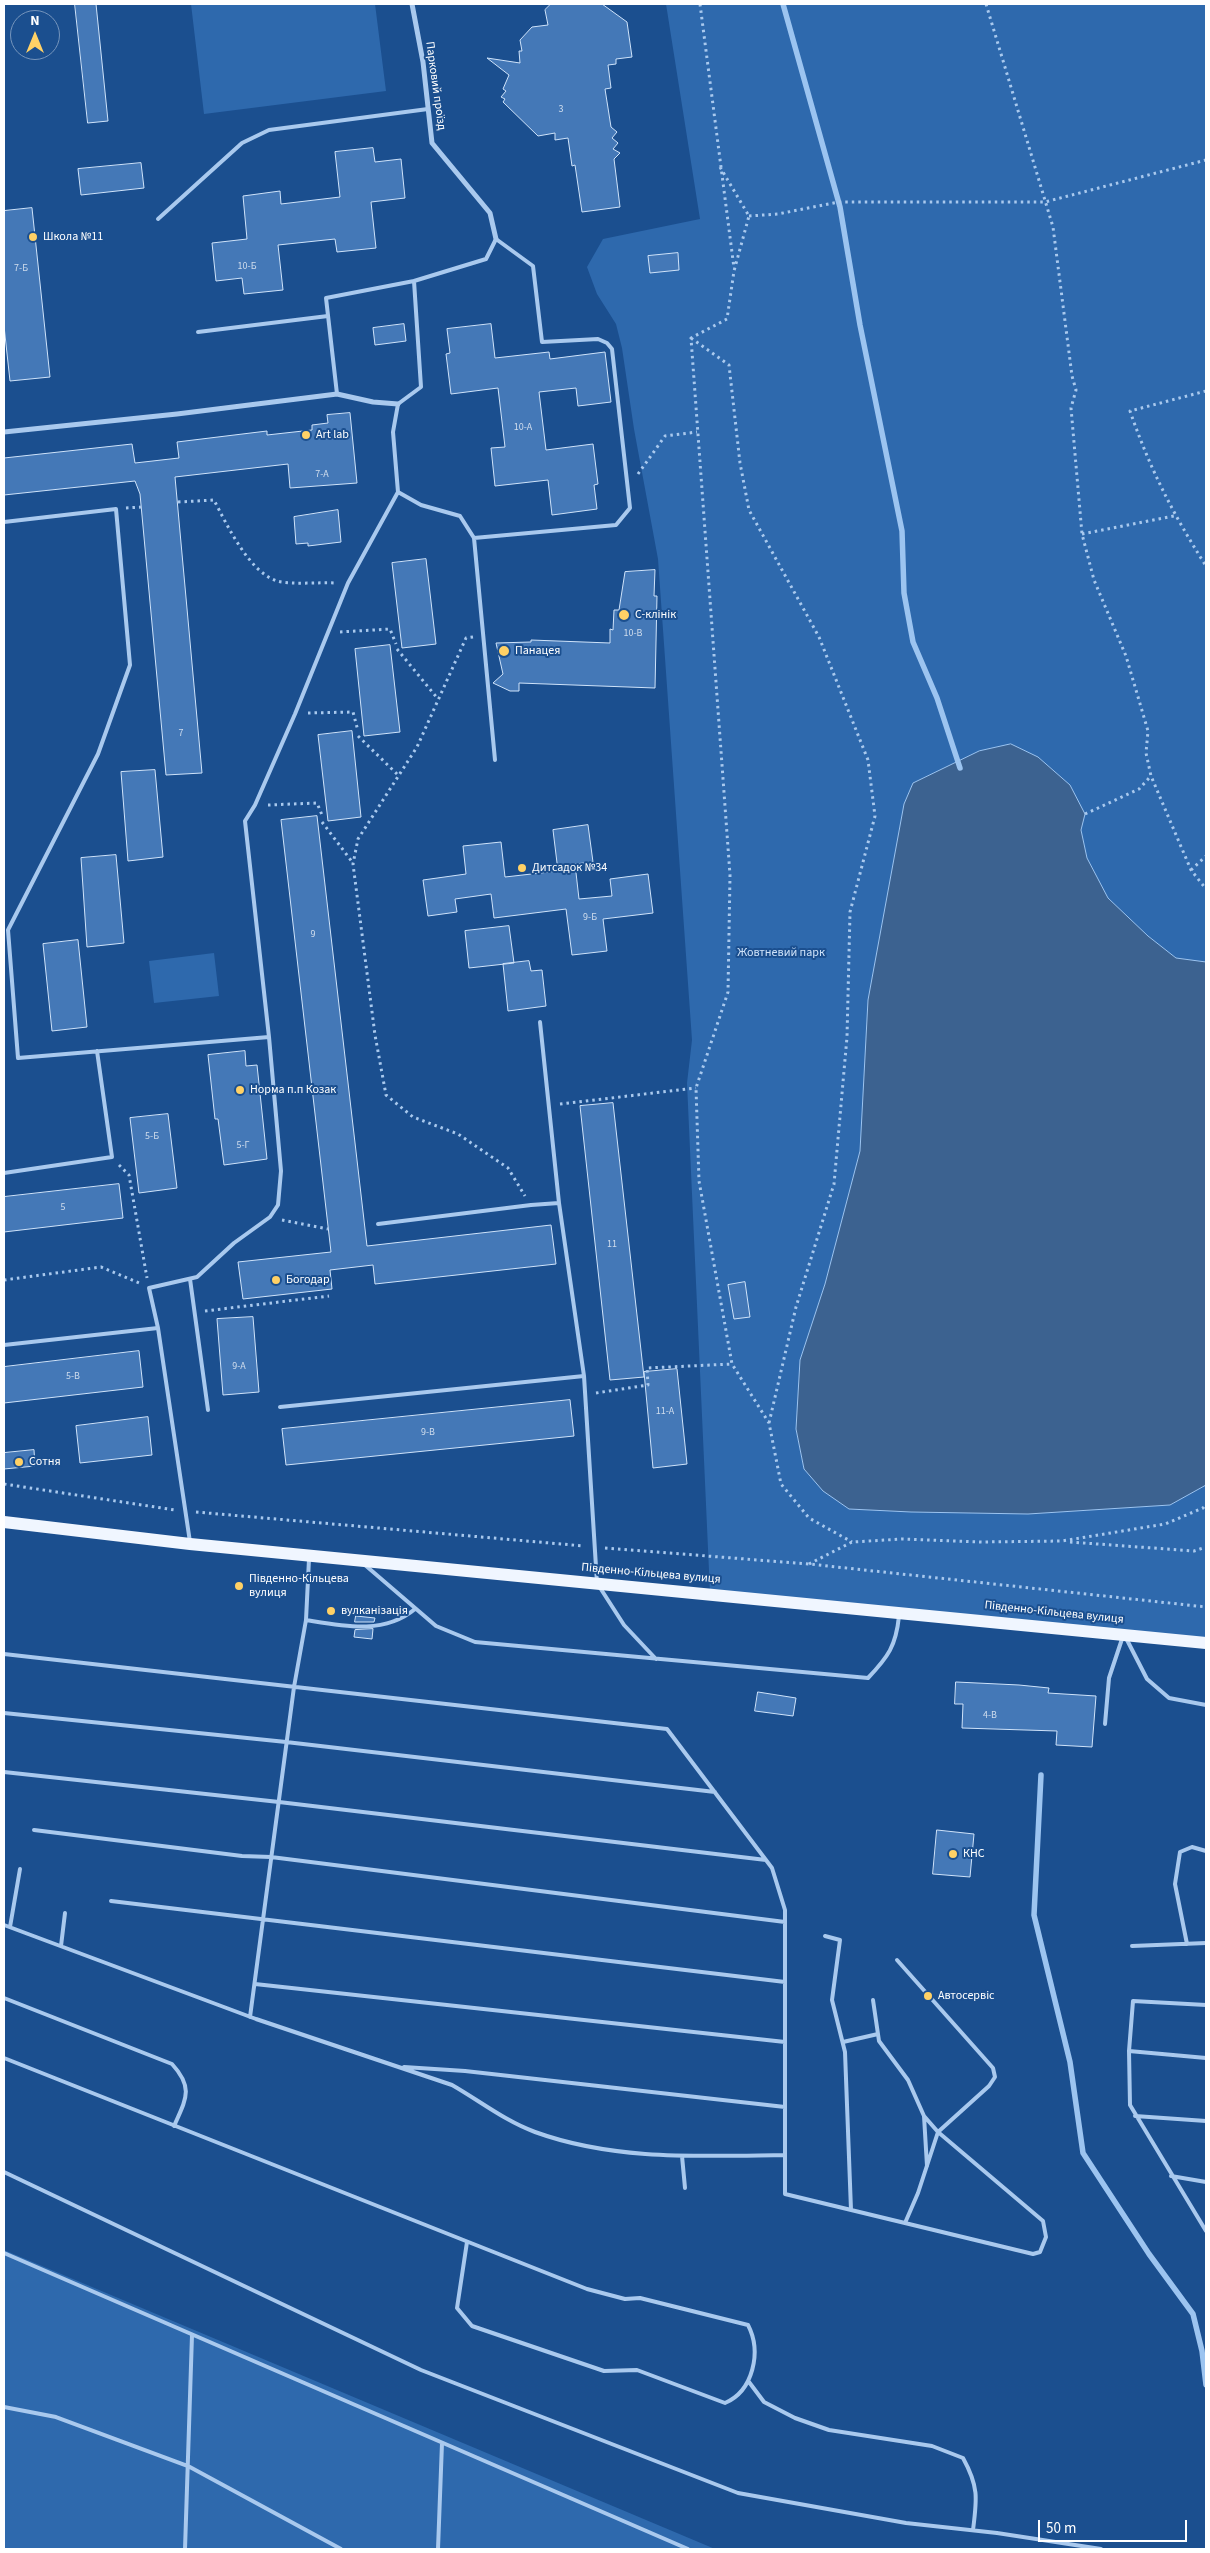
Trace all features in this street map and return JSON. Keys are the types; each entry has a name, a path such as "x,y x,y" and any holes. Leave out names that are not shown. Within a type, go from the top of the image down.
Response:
{"main road":[{"name":"Південно-Кільцева вулиця","path":"4,1522 190,1544 1206,1642"}],"street":[{"name":"Парковий проїзд","path":"412,4 432,143 490,213 496,239"},
{"path":"4,432 337,394 373,402 398,404"}],"lane":[{"path":"158,219 242,143 254,136 269,130 428,109"},
{"path":"337,394 326,298 414,281 486,259 496,239 533,266 542,342 598,340 607,343 612,349 630,508 616,525 474,538"},
{"path":"190,1544 158,1328 148,1288 190,1280 197,1276 234,1243 270,1217 278,1205 281,1171 269,1037 245,821 255,805 348,584 398,492 393,432 398,404 421,387 414,281"},
{"path":"198,332 328,316"},
{"path":"398,492 421,505 460,516 474,538 495,760"},
{"path":"4,522 116,509 130,665 98,754 8,930 18,1058 269,1037"},
{"path":"540,1022 559,1203 584,1376 597,1583 624,1625 656,1659"},
{"path":"4,1172 112,1157 97,1051"},
{"path":"378,1224 559,1203"},
{"path":"190,1280 208,1410"},
{"path":"4,1346 158,1328"},
{"path":"280,1407 584,1376"},
{"path":"250,2017 286,1742 306,1620 309,1554"},
{"path":"358,1559 436,1626 475,1642 868,1678 887,1658 897,1636 900,1612"},
{"path":"306,1620 341,1625 383,1626 403,1618 415,1608"},
{"path":"1124,1634 1147,1679 1169,1698 1206,1705"},
{"path":"1105,1724 1109,1678 1124,1634"},
{"path":"4,1654 667,1729 772,1868 785,1910 785,2194 1033,2254 1040,2252 1046,2237 1043,2221 938,2132 924,2116 908,2080 879,2041 873,2000"},
{"path":"4,1713 286,1742 715,1792"},
{"path":"4,1772 279,1802 766,1860"},
{"path":"34,1830 242,1856 271,1857 785,1922"},
{"path":"1187,1944 1175,1884 1180,1852 1192,1847 1206,1851"},
{"path":"10,1927 20,1869"},
{"path":"111,1901 785,1982"},
{"path":"61,1946 65,1913"},
{"path":"4,1925 250,2017 452,2085 481,2101 493,2112 535,2132 598,2150 682,2156 785,2156"},
{"path":"825,1936 840,1940 832,2000 845,2052 851,2210"},
{"path":"1132,1946 1206,1943"},
{"path":"897,1960 993,2068 995,2077 989,2086 938,2132 905,2223"},
{"path":"255,1984 785,2042"},
{"path":"4,1998 172,2064 185,2078 186,2087 186,2098 174,2126"},
{"path":"1206,2005 1133,2001 1130,2051 1130,2105 1134,2116 1206,2231"},
{"path":"843,2042 878,2034"},
{"path":"1130,2051 1206,2058"},
{"path":"4,2058 587,2289 625,2299 640,2298 748,2325 754,2344 749,2382 738,2398 725,2403 637,2370 604,2371 472,2326 457,2308 467,2242"},
{"path":"397,2066 465,2071 785,2107"},
{"path":"924,2116 927,2166"},
{"path":"1134,2116 1206,2121"},
{"path":"682,2156 685,2188"},
{"path":"4,2172 421,2370 738,2493 906,2523 973,2530 1101,2549"},
{"path":"1171,2176 1206,2182"},
{"path":"4,2253 688,2549"},
{"path":"185,2549 192,2335"},
{"path":"749,2382 764,2402 795,2418 829,2430 932,2446 964,2458 972,2474 977,2494 973,2530"},
{"path":"4,2406 56,2417 188,2466 341,2549"},
{"path":"438,2549 442,2443"}],"path":[{"path":"700,4 734,271"},
{"path":"986,4 1053,227 1072,376 1076,390 1071,408 1082,534 1094,580 1126,656 1148,730 1146,753 1151,776 1191,870 1206,889"},
{"path":"749,216 778,214 843,202 1045,202 1206,160"},
{"path":"691,338 727,319 734,271 749,216 720,167"},
{"path":"691,338 730,875 728,992 696,1088 699,1181 732,1364 769,1423 781,1484 809,1518 852,1542"},
{"path":"691,338 729,365 740,463 749,510 819,636 868,760 875,816 850,912 847,1038 834,1184 796,1307 769,1423"},
{"path":"1206,391 1130,411 1146,457 1174,516 1206,566"},
{"path":"634,478 665,436 697,432"},
{"path":"178,502 214,500 232,533 258,570 278,581 348,584"},
{"path":"1082,534 1174,516"},
{"path":"327,633 390,629 396,644"},
{"path":"484,635 466,638 416,747 358,839 353,864 375,1036 386,1095 413,1117 458,1134 508,1168 531,1205"},
{"path":"397,649 438,699"},
{"path":"294,714 353,712 358,730"},
{"path":"358,736 398,775"},
{"path":"1084,814 1139,789 1151,776"},
{"path":"255,805 317,803 322,815"},
{"path":"322,822 353,864"},
{"path":"1191,870 1206,856"},
{"path":"549,1106 696,1088"},
{"path":"112,1157 128,1175 148,1288"},
{"path":"270,1217 328,1229"},
{"path":"4,1280 101,1267 148,1288"},
{"path":"194,1312 329,1296"},
{"path":"585,1394 648,1385 647,1368 732,1364"},
{"path":"1062,1541 1165,1524 1203,1508 1206,1504"},
{"path":"809,1564 852,1542 903,1539 982,1542 1062,1541 1194,1551 1206,1547"}],"green space":[{"path":"191,4 375,4 386,91 204,114"},
{"name":"Жовтневий парк","path":"666,4 1206,4 1206,962 1176,958 1148,936 1108,898 1087,858 1081,830 1084,814 1070,785 1038,757 1011,744 979,751 913,783 904,804 868,1000 860,1151 825,1284 800,1360 796,1429 804,1469 849,1509 1028,1514 1170,1505 1206,1485 1206,1642 710,1593 687,1083 692,1040 658,559 634,429 622,348 616,324 597,294 587,267 603,239 700,219"},
{"path":"214,953 219,996 154,1003 149,961"},
{"path":"4,2250 715,2549 4,2549"}],"shaded area":[{"path":"1011,744 1038,757 1070,785 1085,814 1081,830 1087,858 1108,898 1148,936 1176,958 1206,962 1206,1485 1170,1505 1028,1514 849,1509 823,1491 804,1469 796,1429 800,1360 825,1284 860,1151 868,1000 904,804 913,783 979,751"}],"building":[{"path":"75,4 96,4 108,121 88,123"},
{"path":"551,4 602,4 627,22 632,57 616,59 616,64 608,65 611,88 605,89 611,127 617,132 612,138 618,143 613,149 620,153 614,159 620,207 582,212 575,165 572,166 568,138 555,140 555,133 538,136 503,102 505,99 501,97 506,91 503,89 509,75 487,58 520,63 519,51 522,51 520,40 532,27 548,25 545,10"},
{"path":"373,148 375,162 401,159 405,198 371,202 376,248 337,252 335,239 278,245 283,290 244,294 242,278 216,281 212,243 247,239 243,196 280,191 281,204 340,197 335,152"},
{"path":"141,163 144,188 81,195 78,169"},
{"path":"32,208 50,377 10,381 4,326 4,211"},
{"path":"678,253 679,270 650,273 648,256"},
{"path":"404,324 406,341 375,345 373,328"},
{"path":"491,324 495,358 549,352 550,359 605,352 611,402 578,406 576,388 539,392 546,450 593,444 598,484 594,485 597,509 552,515 548,480 495,486 491,448 505,447 498,388 451,394 446,354 450,353 447,329"},
{"path":"350,413 357,483 290,488 288,464 175,477 202,773 166,775 140,494 135,481 4,495 4,458 132,444 135,463 179,458 177,442 267,431 267,435 312,430 312,425 328,423 327,415"},
{"path":"338,510 341,542 308,546 308,543 296,544 294,517"},
{"path":"426,559 436,644 402,648 392,563"},
{"path":"655,570 654,596 657,596 655,688 519,683 519,691 510,691 493,683 503,674 496,643 531,642 531,640 610,643 610,629 613,630 614,610 619,610 625,572"},
{"path":"390,645 400,732 364,736 355,649"},
{"path":"352,731 361,817 328,821 318,735"},
{"path":"155,770 163,857 128,861 121,772"},
{"path":"317,816 367,1246 551,1225 556,1264 375,1284 373,1265 330,1270 332,1289 243,1299 238,1262 331,1252 281,820"},
{"path":"588,825 593,862 575,864 579,899 612,896 610,879 648,874 653,913 603,919 607,951 572,955 566,909 494,918 491,894 455,899 457,912 428,916 423,880 466,874 463,846 501,842 505,877 558,871 553,830"},
{"path":"116,855 124,943 87,947 81,858"},
{"path":"509,926 514,963 469,968 465,931"},
{"path":"78,940 87,1027 52,1031 43,944"},
{"path":"529,961 531,971 542,970 546,1006 508,1011 503,964"},
{"path":"245,1051 246,1066 257,1065 267,1159 224,1165 218,1119 215,1119 208,1055"},
{"path":"613,1103 644,1377 610,1380 580,1106"},
{"path":"168,1114 177,1188 139,1193 130,1118"},
{"path":"119,1184 123,1218 4,1232 4,1197"},
{"path":"745,1282 750,1317 734,1319 728,1285"},
{"path":"253,1317 259,1392 223,1395 217,1319"},
{"path":"139,1351 143,1387 4,1403 4,1367"},
{"path":"677,1369 687,1464 653,1468 644,1372"},
{"path":"570,1400 574,1436 286,1465 282,1429"},
{"path":"148,1417 152,1455 80,1463 76,1426"},
{"name":"Сотня","path":"34,1450 35,1466 4,1469 4,1453"},
{"path":"356,1616 375,1618 374,1622 355,1622"},
{"path":"373,1629 372,1639 354,1637 355,1630"},
{"path":"956,1682 1049,1688 1048,1693 1096,1696 1092,1747 1056,1745 1057,1731 962,1728 963,1704 955,1704"},
{"path":"758,1692 796,1698 793,1716 755,1711"},
{"name":"КНС","path":"937,1830 974,1834 970,1877 933,1874"}],"waterway":[{"path":"783,4 840,207 860,325 902,531 904,593 913,642 937,698 960,768"},
{"path":"1041,1775 1034,1915 1070,2062 1083,2153 1149,2254 1193,2314 1202,2351 1206,2385"}],"place":[{"name":"Школа №11","path":"33,237"},
{"name":"Art lab","path":"306,435"},
{"name":"С-клінік","path":"624,615"},
{"name":"Панацея","path":"504,651"},
{"name":"Дитсадок №34","path":"522,868"},
{"name":"Норма п.п Козак","path":"240,1090"},
{"name":"Богодар","path":"276,1280"},
{"name":"Сотня","path":"19,1462"},
{"name":"Південно-Кільцева вулиця","path":"239,1586"},
{"name":"вулканізація","path":"331,1611"},
{"name":"КНС","path":"953,1854"},
{"name":"Автосервіс","path":"928,1996"}]}
